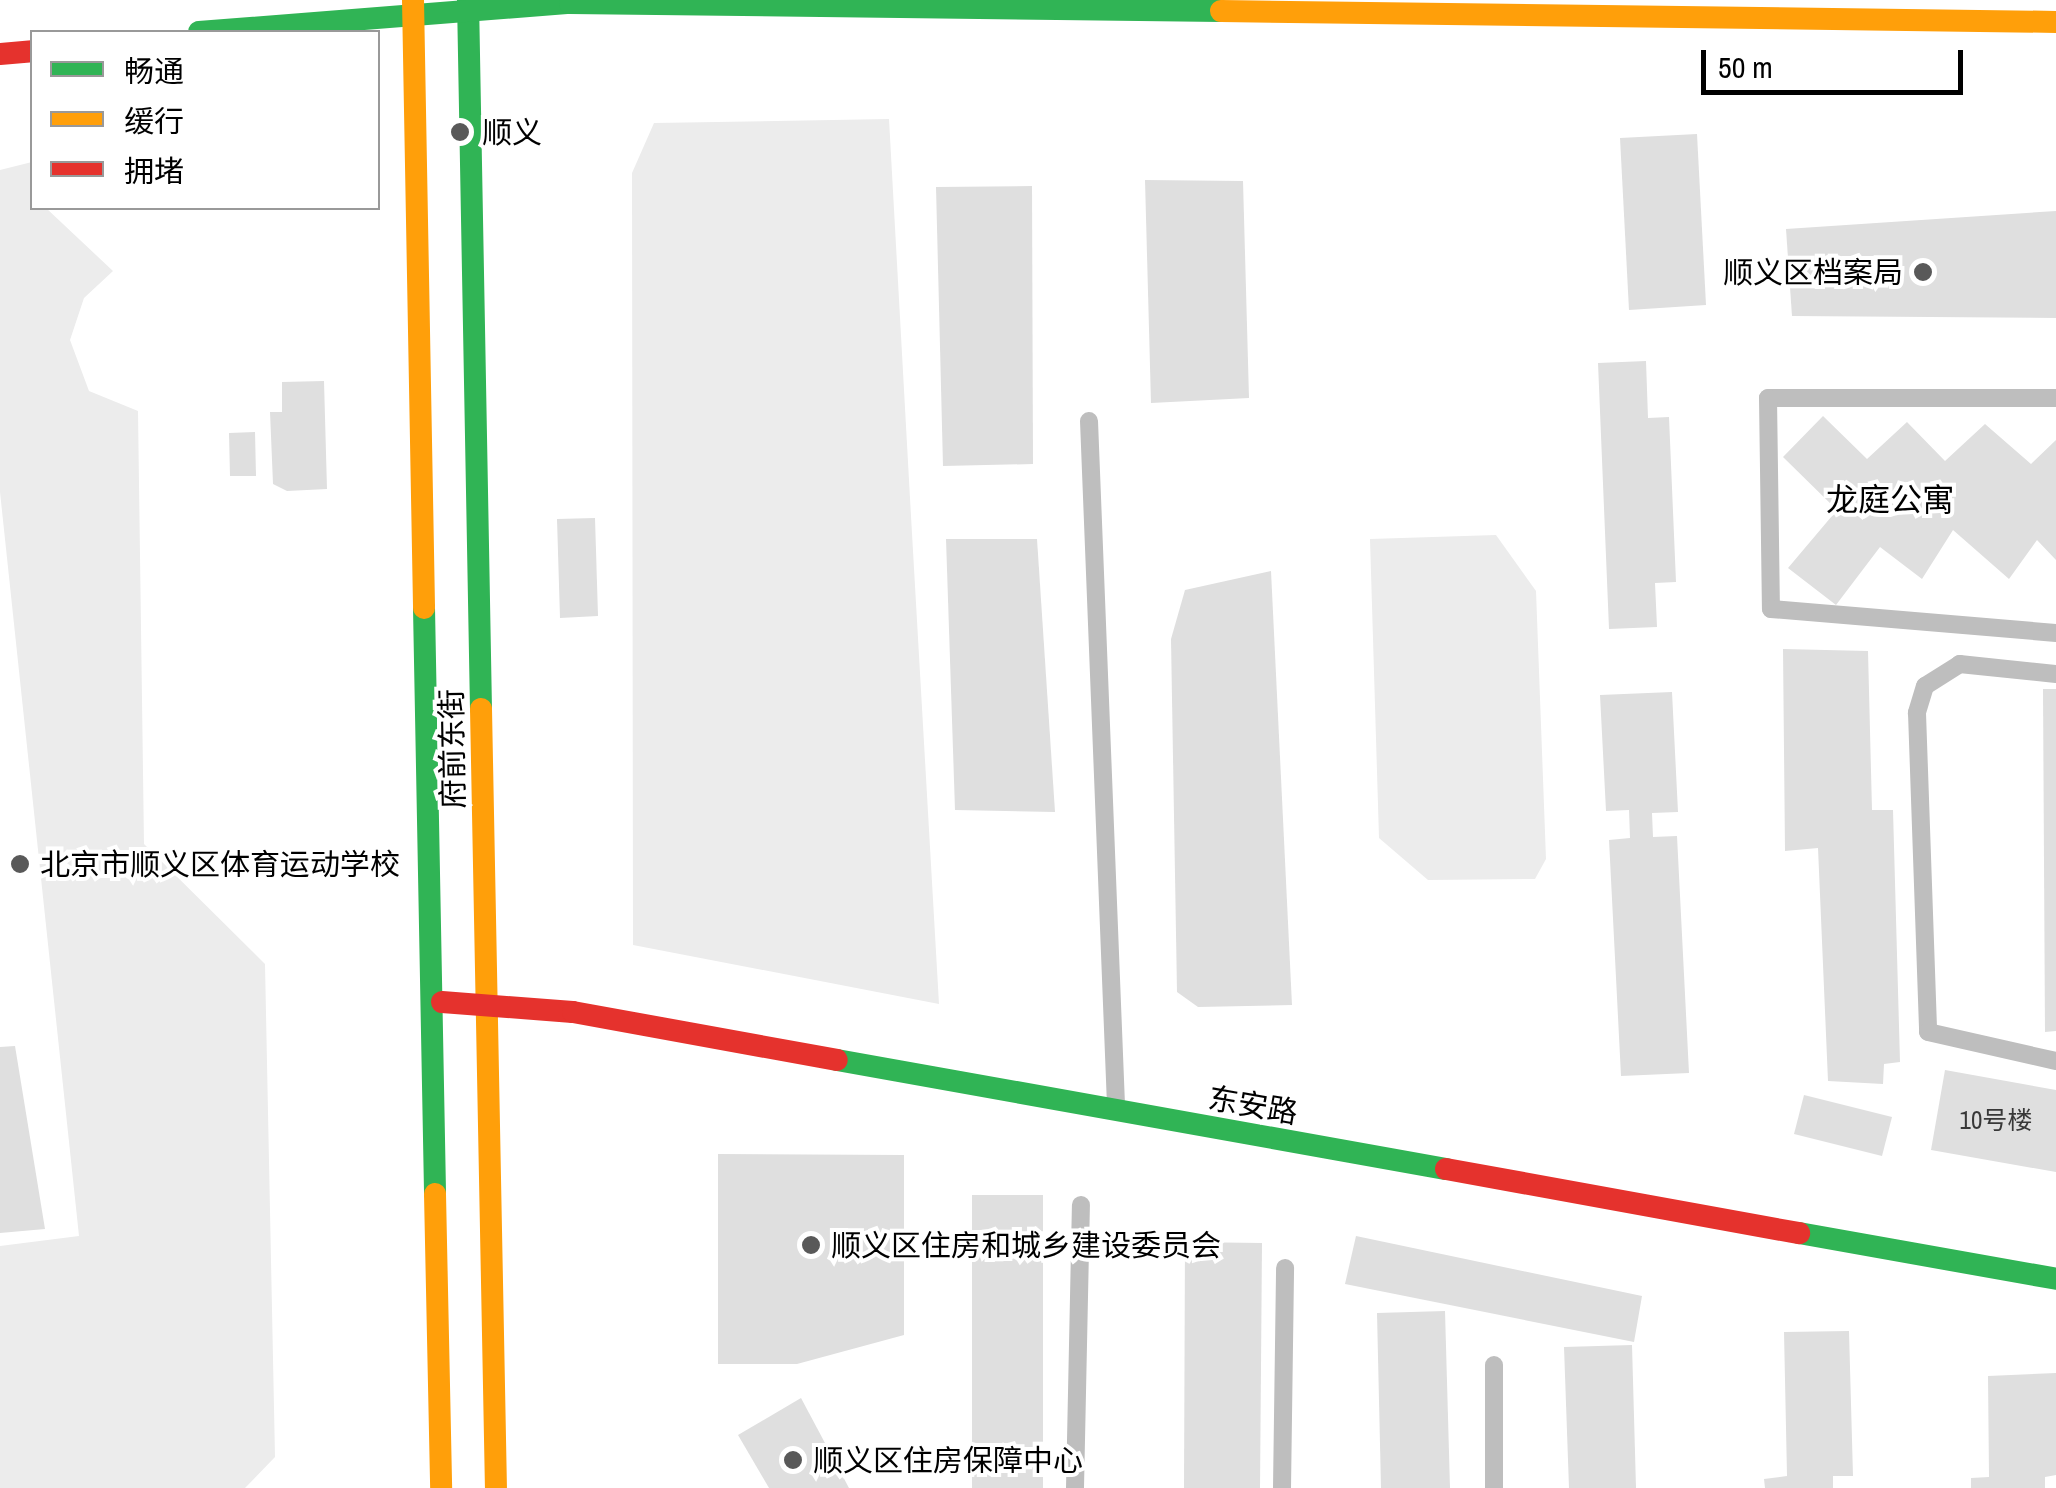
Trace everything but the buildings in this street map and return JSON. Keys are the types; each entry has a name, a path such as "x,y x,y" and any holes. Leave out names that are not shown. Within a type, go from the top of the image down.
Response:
{"main road":[{"path":"216,30 414,6 468,4 1011,3 2056,22"},
{"name":"府前东街","path":"468,4 496,1488"},
{"name":"府前东街","path":"414,6 438,1002 440,1488"},
{"path":"0,54 30,51"},
{"name":"东安路","path":"438,1002 573,1012 2056,1279"}],"lane":[{"path":"2056,398 1768,398 1772,608 2056,632"},
{"path":"1089,421 1116,1111"},
{"path":"2056,674 1960,664 1925,686 1917,714 1928,1032 2056,1061"},
{"path":"1075,1488 1081,1204"},
{"path":"1282,1488 1285,1268"},
{"path":"1494,1365 1494,1488"}],"shaded area":[{"path":"889,119 939,1004 633,945 632,173 654,123"},
{"path":"30,162 30,210 48,210 113,271 84,298 70,340 89,391 138,411 144,844 265,964 275,1457 245,1488 0,1488 0,1246 79,1236 0,492 0,170"},
{"path":"1496,535 1536,591 1546,859 1535,879 1428,880 1379,838 1370,539"}],"traffic: fast":[{"path":"468,0 481,709"},
{"path":"225,30 570,3 1221,11"},
{"path":"424,608 435,1194"},
{"path":"837,1060 1446,1169"},
{"path":"1799,1233 2056,1279"}],"traffic: slow":[{"path":"413,0 424,608"},
{"path":"1221,11 2056,22"},
{"path":"481,709 496,1488"},
{"path":"435,1194 441,1488"}],"traffic: jam":[{"path":"0,54 30,51"},
{"path":"442,1002 573,1012 837,1060"},
{"path":"1446,1169 1799,1233"}],"place":[{"name":"顺义","path":"460,132"},
{"name":"顺义区档案局","path":"1923,272"},
{"name":"北京市顺义区体育运动学校","path":"20,864"},
{"name":"顺义区住房和城乡建设委员会","path":"811,1245"},
{"name":"顺义区住房保障中心","path":"793,1460"}],"district":[{"name":"龙庭公寓","path":"1890,500"}]}
